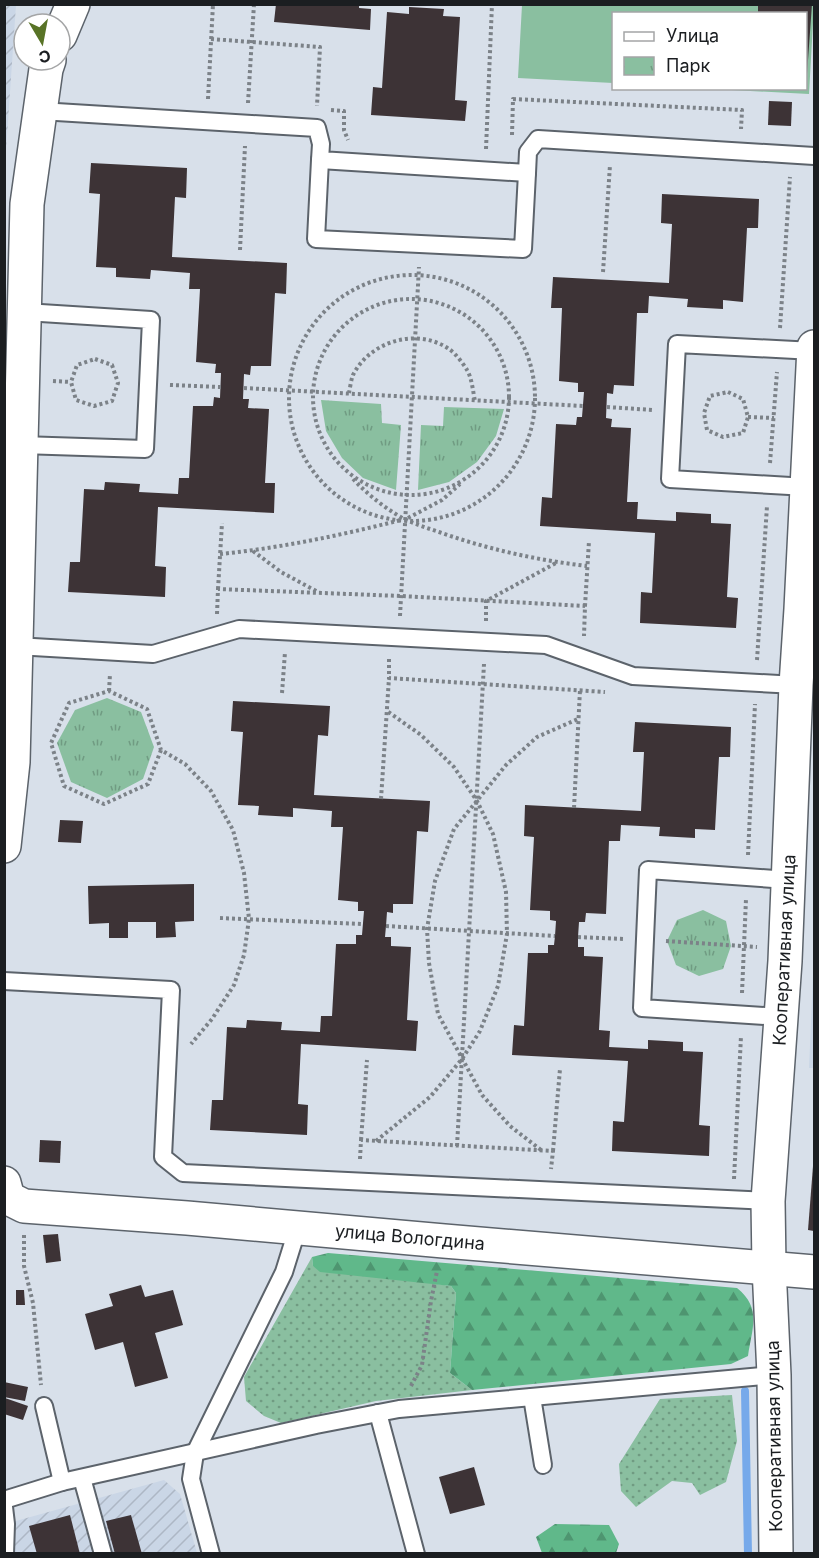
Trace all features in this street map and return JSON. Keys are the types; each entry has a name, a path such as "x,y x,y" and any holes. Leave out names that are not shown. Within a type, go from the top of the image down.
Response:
{"street":[{"path":"4,846 13,762 27,204 46,72"},
{"name":"Кооперативная улица","path":"776,1554 774,1375 768,1201 785,949 796,685 808,610 807,487 814,349"},
{"name":"улица Вологдина","path":"10,1196 444,1241 814,1272"}],"lane":[{"path":"40,111 317,128 321,144 316,239 523,249 528,152 538,139 814,156"},
{"path":"320,160 527,173"},
{"path":"21,445 145,449 150,320 25,312"},
{"path":"807,487 670,479 677,345 814,349"},
{"path":"16,646 153,654 239,629 485,641 546,645 633,676 796,685"},
{"path":"780,1017 642,1008 648,870 788,880"},
{"path":"4,981 171,990 163,1157 183,1173 768,1201"},
{"path":"211,1554 191,1479 195,1453 284,1272 298,1227"},
{"path":"4,1500 62,1482 316,1425 399,1409 774,1375"},
{"path":"532,1397 543,1465"},
{"path":"44,1406 62,1482"},
{"path":"378,1413 416,1554"},
{"path":"82,1478 103,1554"},
{"path":"4,1507 6,1554"}],"path":[{"path":"207,103 213,4"},
{"path":"238,105 248,105 254,4"},
{"path":"492,4 486,153 493,153"},
{"path":"211,39 320,47 317,109"},
{"path":"512,139 513,99 742,110 740,128 746,134"},
{"path":"326,110 344,111 344,130 347,139 353,142"},
{"path":"240,250 245,139"},
{"path":"603,272 610,161"},
{"path":"381,798 389,659 399,637 419,261"},
{"path":"418,274 456,282 490,302 516,331 520,339 532,366 536,404 528,442 513,468 508,476 479,502 444,518 405,519 367,514 333,494 307,465 291,429 288,390 296,352 316,320 330,307 345,294 380,278 418,274"},
{"path":"220,554 253,551 363,530 405,519 442,500 488,460 503,434 510,403 507,373 495,344 474,321 447,305 417,298 386,301 357,313 334,334 318,361 312,391 315,422 327,451 370,496 405,519 464,541 516,555 587,566"},
{"path":"349,393 352,376 378,348 397,339 415,338 428,340 450,349 469,372 475,401"},
{"path":"95,359 112,365 118,383 112,401 94,406 76,400 70,382 77,365 95,359"},
{"path":"244,388 583,406"},
{"path":"728,392 743,399 748,417 743,433 723,437 707,430 704,413 710,396 728,392"},
{"path":"348,474 376,490 407,496 437,492 465,480"},
{"path":"218,589 222,523"},
{"path":"585,606 589,541"},
{"path":"253,551 281,572 319,592"},
{"path":"457,1146 486,601 556,562"},
{"path":"275,651 296,653"},
{"path":"282,693 285,652"},
{"path":"378,658 389,659"},
{"path":"109,691 111,666"},
{"path":"389,678 615,692"},
{"path":"574,808 580,690"},
{"path":"109,691 147,709 161,750 148,784 104,804 64,786 51,743 69,703 109,691"},
{"path":"376,1141 430,1098 462,1059 480,1031 498,986 507,934 506,892 493,834 477,801 454,767 421,735 387,711"},
{"path":"542,1150 510,1126 482,1095 438,1014 429,963 427,929 435,881 454,829 506,765 537,737 578,719"},
{"path":"161,750 185,764 211,791 233,830 244,873 249,919 244,955 234,985 212,1019 185,1051"},
{"path":"220,918 363,924"},
{"path":"386,926 555,936"},
{"path":"579,937 785,949"},
{"path":"361,1140 368,1060"},
{"path":"553,1151 560,1069"},
{"path":"10,1196 33,1302 44,1406"},
{"path":"399,1409 422,1365 431,1301 444,1241"}],"shaded area":[{"path":"4,5 16,5 16,12 12,12 12,63 5,165"},
{"path":"814,952 814,1068 809,1068"},
{"path":"164,1480 180,1494 197,1553 5,1554 5,1524"}],"green space":[{"path":"522,5 814,5 809,94 732,90 807,90 807,12 612,12 612,83 518,78"},
{"path":"321,400 381,404 382,423 401,425 396,490 363,478 342,458 326,431"},
{"path":"444,407 504,409 496,436 477,462 449,482 418,490 421,425 443,426"},
{"path":"107,698 141,712 154,747 143,779 107,798 71,782 57,743 75,710"},
{"path":"703,910 726,921 731,946 723,969 699,976 676,965 667,941 677,920"},
{"path":"328,1253 737,1288 750,1303 753,1311 748,1356 731,1364 472,1390 450,1373 456,1293 451,1286 320,1272 313,1266 312,1257"},
{"path":"312,1257 313,1266 451,1286 456,1293 450,1373 472,1390 376,1401 281,1423 264,1416 246,1401 244,1377"},
{"path":"732,1395 737,1441 726,1482 700,1495 692,1483 672,1481 636,1507 621,1491 619,1464 660,1399"},
{"path":"555,1524 609,1525 619,1544 616,1553 542,1553 536,1537"}],"building":[{"path":"276,4 359,4 359,8 371,9 370,30 274,22"},
{"path":"758,4 812,4 807,74 807,12 758,12"},
{"path":"409,7 444,9 443,16 460,17 455,100 467,101 465,121 371,115 373,87 382,88 387,12 409,14"},
{"path":"769,101 792,102 791,126 768,125"},
{"path":"91,163 187,168 186,198 175,197 172,257 287,263 286,294 275,293 271,366 251,366 250,375 244,374 243,399 249,399 248,408 269,409 265,483 275,483 274,513 158,507 155,566 166,567 165,597 68,592 70,562 80,562 84,489 104,490 105,482 140,484 139,492 178,494 179,478 189,478 193,406 213,406 214,397 220,398 221,373 215,373 216,364 196,362 200,289 189,289 190,273 151,270 150,279 116,277 116,268 96,267 100,194 89,193"},
{"path":"662,194 759,199 758,228 747,228 743,302 723,300 723,309 687,307 688,299 649,296 648,313 637,313 634,386 614,385 613,394 607,393 606,418 612,419 611,427 631,428 627,502 638,502 637,519 676,521 676,512 711,514 711,523 731,524 727,597 738,598 736,628 640,623 641,592 652,593 655,533 540,526 542,497 552,498 556,424 576,425 577,417 582,417 584,392 578,392 578,383 559,381 562,308 551,308 553,277 669,283 672,224 661,223"},
{"path":"233,701 330,706 328,736 318,735 314,795 430,801 428,832 417,831 413,904 393,904 393,913 387,912 385,937 391,937 391,946 411,947 407,1020 418,1021 416,1051 301,1044 298,1104 308,1105 307,1135 210,1130 212,1100 223,1100 227,1027 246,1028 247,1020 282,1022 281,1030 320,1032 321,1016 332,1016 336,944 356,944 356,935 362,935 364,911 358,911 358,902 338,900 343,827 331,827 332,811 293,808 293,817 258,815 259,806 238,805 243,732 231,731"},
{"path":"635,722 731,727 730,757 719,757 715,830 695,829 695,838 659,836 660,827 621,825 620,841 609,841 606,914 586,913 585,922 579,922 578,947 584,947 584,956 603,957 599,1030 610,1031 609,1047 648,1049 648,1040 683,1042 683,1051 703,1052 699,1125 710,1126 709,1156 612,1151 613,1121 624,1122 628,1061 512,1055 514,1025 524,1026 528,953 548,953 548,945 554,945 556,921 550,920 550,911 530,910 534,837 524,836 525,805 641,811 644,752 633,752"},
{"path":"60,820 83,821 81,843 58,842"},
{"path":"194,884 194,921 175,922 176,937 156,938 156,922 128,922 128,938 109,938 109,923 89,924 88,886"},
{"path":"40,1140 61,1141 60,1163 39,1162"},
{"path":"814,1166 814,1231 808,1230"},
{"path":"58,1234 61,1261 46,1263 43,1235"},
{"path":"141,1285 145,1297 173,1290 183,1325 155,1333 168,1378 135,1387 123,1342 95,1350 85,1314 113,1306 109,1294"},
{"path":"16,1290 24,1290 25,1305 16,1305"},
{"path":"4,1382 28,1387 25,1401 4,1397"},
{"path":"5,1398 28,1406 23,1420 4,1414"},
{"path":"474,1467 485,1505 450,1514 439,1477"},
{"path":"70,1515 80,1554 37,1554 29,1526"},
{"path":"131,1515 142,1554 115,1554 106,1521"}],"waterway":[{"path":"745,1391 748,1554"}]}
